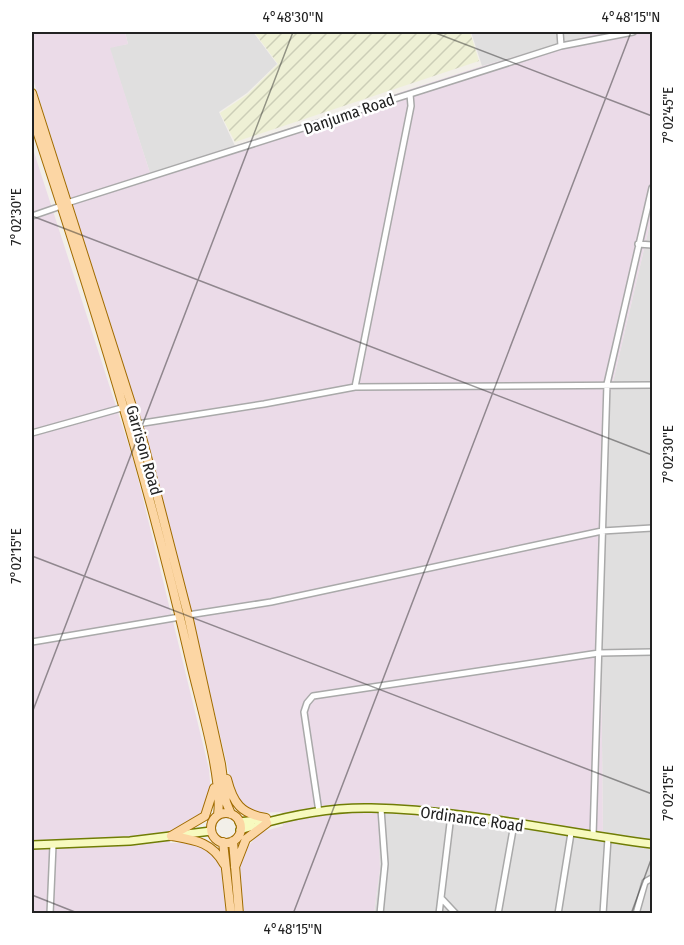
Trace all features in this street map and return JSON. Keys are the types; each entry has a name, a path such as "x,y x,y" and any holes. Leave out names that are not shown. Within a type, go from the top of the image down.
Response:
{"main road":[{"name":"Garrison Road","path":"32,93 184,616 215,774 218,815"},
{"name":"Garrison Road","path":"32,116 137,424 221,764 226,802 231,814"},
{"path":"221,764 236,805 248,814 266,820 243,845 231,869"},
{"path":"171,836 197,823 205,816 213,796 215,774"},
{"path":"231,914 232,841 240,826 231,814 218,815 213,820 211,831 215,838 223,842 232,841"},
{"path":"171,836 204,842 231,869"},
{"path":"223,842 231,869 239,914"}],"street":[{"path":"560,32 561,46"},
{"name":"Danjuma Road","path":"32,216 315,127 561,46 633,32"},
{"path":"355,387 411,106 410,94"},
{"path":"592,836 607,384 652,188"},
{"path":"638,244 652,245"},
{"path":"137,424 355,387 652,385"},
{"path":"32,433 125,407"},
{"path":"32,642 271,602 602,531 652,528"},
{"path":"319,812 304,712 313,696 599,653 652,652"},
{"path":"380,914 385,864 381,808"},
{"name":"Ordinance Road","path":"240,826 319,812 381,808 451,815 652,844"},
{"path":"439,914 451,815"},
{"path":"498,914 514,824"},
{"path":"32,845 130,841 211,831"},
{"path":"558,914 571,832"},
{"path":"603,914 608,838"},
{"path":"50,914 53,844"},
{"path":"636,914 645,882 652,878"},
{"path":"442,899 456,914"}],"shaded area":[{"path":"32,32 125,32 128,44 110,48 150,173 482,66 600,32 652,32 652,215 610,395 601,650 603,838 378,812 380,869 374,913 244,913 240,865 244,851 261,832 283,826 282,812 253,813 241,805 232,786 176,549 145,435 32,76"},
{"path":"125,32 253,32 277,64 247,93 219,112 235,146 150,173 109,47 128,44"},
{"path":"471,32 600,32 482,66"},
{"path":"32,146 134,462 209,769 211,794 205,810 197,819 169,831 170,843 189,843 204,847 215,855 221,868 226,913 32,913"},
{"path":"652,215 652,913 374,914 380,869 377,812 603,837 601,650 610,395"}],"green space":[{"path":"254,32 470,32 479,61 235,142 220,113 248,94 278,64"}]}
